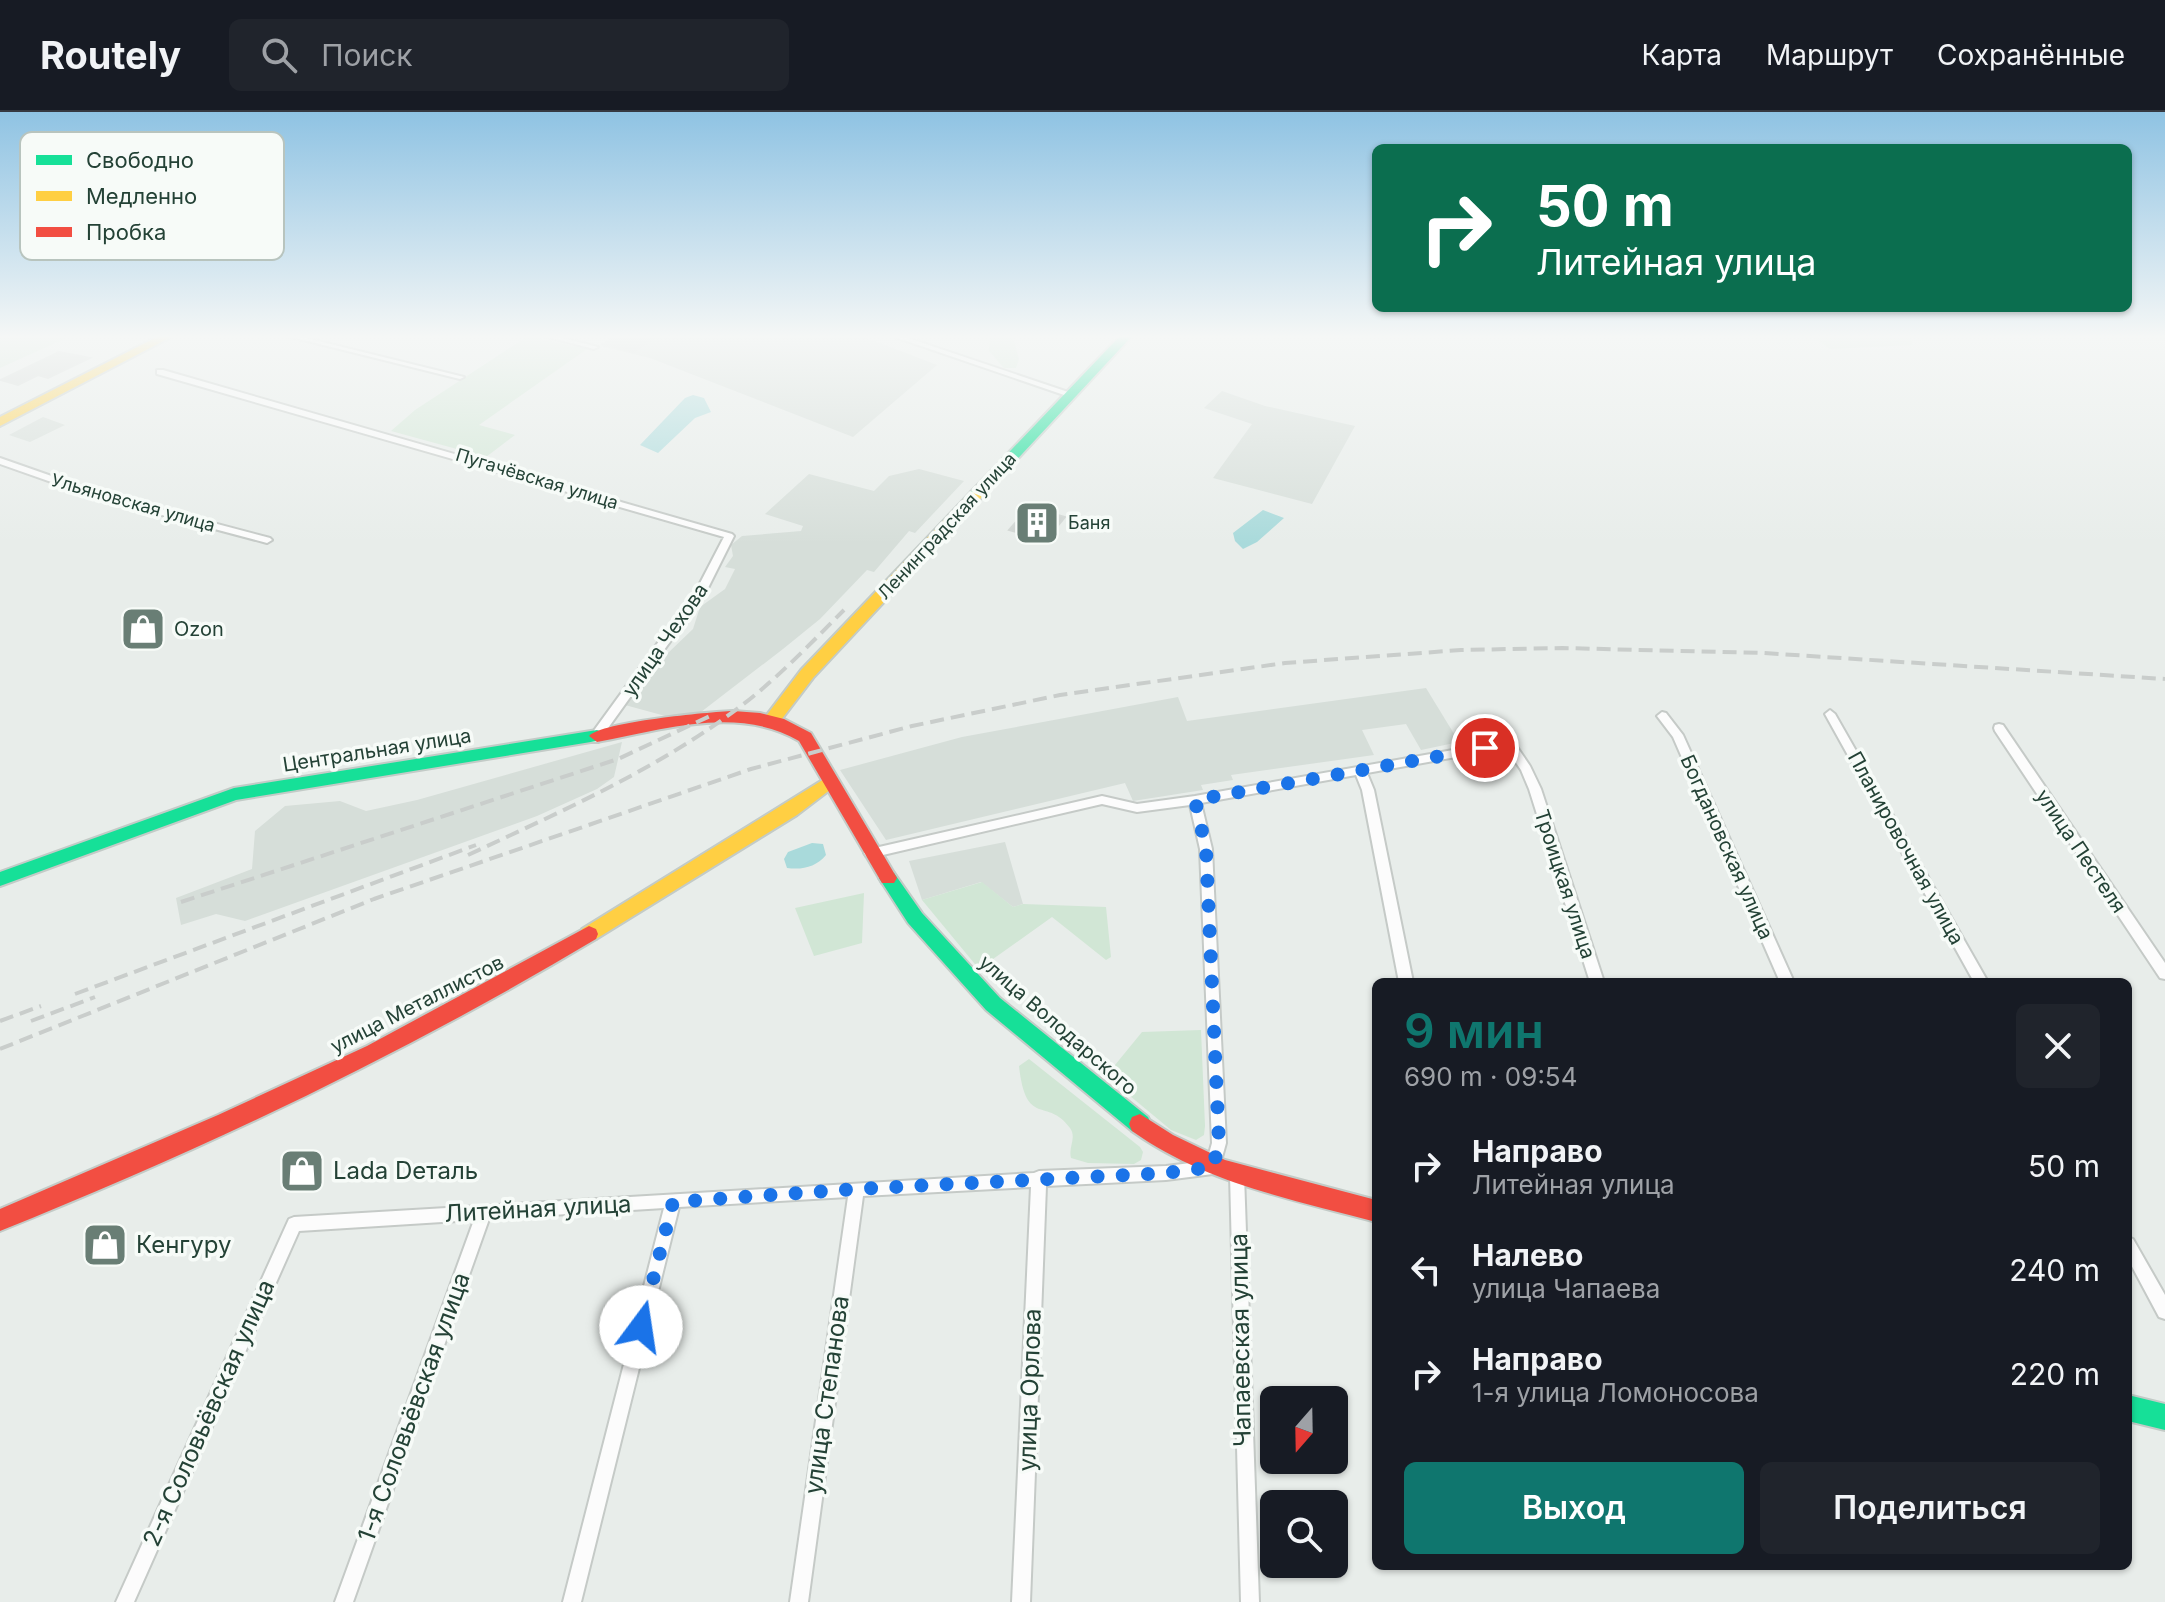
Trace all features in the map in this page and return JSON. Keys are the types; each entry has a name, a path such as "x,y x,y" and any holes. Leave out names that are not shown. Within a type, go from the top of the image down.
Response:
{"main road":[{"path":"0,422 32,406"},
{"name":"Ленинградская улица","path":"772,720 807,674 1059,406"},
{"name":"Центральная улица","path":"0,879 234,794 705,719 772,720"},
{"name":"улица Володарского","path":"772,720 797,729 805,737 870,853 935,944 993,1004 1163,1143 1237,1175 1372,1210"},
{"name":"улица Металлистов","path":"0,1220 246,1114 505,986 791,810 829,782"},
{"path":"2132,1409 2165,1417"}],"street":[{"name":"Пугачёвская улица","path":"276,406 729,536"},
{"name":"Ульяновская улица","path":"0,461 97,495 267,540"},
{"name":"улица Чехова","path":"594,739 702,590 729,536"},
{"name":"Планировочная улица","path":"1830,714 1979,978"},
{"name":"Богдановская улица","path":"1662,716 1678,735 1785,978"},
{"name":"улица Пестеля","path":"1999,728 2165,974"},
{"name":"Троицкая улица","path":"1360,771 1509,744 1535,789 1596,978"},
{"path":"870,853 1102,800 1137,808 1360,771 1368,790 1405,978"},
{"path":"1195,800 1206,849 1219,1143 1213,1167"},
{"name":"Литейная улица","path":"294,1224 1039,1178 1166,1173 1213,1167"},
{"name":"Чапаевская улица","path":"1237,1175 1250,1602"},
{"name":"улица Орлова","path":"1021,1602 1039,1178"},
{"name":"улица Степанова","path":"799,1602 856,1189"},
{"path":"572,1602 673,1202"},
{"name":"1-я Соловьёвская улица","path":"344,1602 484,1212"},
{"name":"2-я Соловьёвская улица","path":"125,1602 294,1224"},
{"path":"2132,1251 2165,1311"}],"shaded area":[{"path":"772,406 890,406 853,437"},
{"path":"1264,406 1355,426 1312,504 1213,478 1252,424 1204,408"},
{"path":"43,417 65,425 30,442 9,435"},
{"path":"919,469 964,481 915,533 909,531 874,572 867,570 820,619 783,649 701,712 669,717 625,705 644,676 693,629 700,607 725,589 735,569 725,567 733,556 731,545 742,536 801,531 803,526 765,514 809,474 874,491 889,476"},
{"path":"1426,688 1459,742 1421,750 1406,724 1362,730 1374,755 1231,775 1233,780 1201,785 1203,790 1133,801 1125,783 886,840 840,770 962,737 1178,697 1187,721"},
{"path":"622,742 614,777 597,789 537,816 245,921 216,914 181,925 176,898 252,869 255,831 285,806 340,801 366,811 417,800"},
{"path":"1005,842 1023,904 1013,907 981,882 922,900 909,861"}],"green space":[{"path":"422,406 507,406 479,425 515,435 486,457 391,431"},
{"path":"982,882 1013,907 1023,904 1106,907 1111,957 1106,960 1052,917 979,969 922,900"},
{"path":"864,893 862,943 814,956 795,908"},
{"path":"1201,1030 1205,1126 1204,1135 1196,1140 1171,1130 1106,1076 1142,1032"},
{"path":"1029,1059 1140,1147 1143,1152 1141,1160 1134,1164 1088,1163 1071,1158 1073,1135 1070,1128 1053,1114 1032,1105 1027,1098 1019,1066"}],"water":[{"path":"678,406 708,406 711,412 695,418 658,453 640,445"},
{"path":"1263,510 1284,518 1257,542 1243,549 1235,541 1233,533"},
{"path":"812,843 823,844 826,855 809,867 787,868 784,859 788,852"}],"building":[{"name":"Баня","path":"1029,507 1065,517 1046,540 1009,530"}],"railway":[{"path":"468,855 609,788 677,750 741,706 794,660 844,610"},
{"path":"0,1049 374,899 751,769 912,726 1060,695 1285,663 1461,650 1562,648 1763,653 2165,679"},
{"path":"181,902 618,759 710,716"},
{"path":"75,994 476,845"},
{"path":"31,1021 95,997"},
{"path":"0,1021 41,1006"}],"traffic: fast":[{"path":"976,495 1060,406"},
{"path":"0,879 234,794 597,736"},
{"path":"888,878 915,918 993,1004 1140,1124"},
{"path":"2132,1409 2165,1417"}],"traffic: slow":[{"path":"0,422 32,406"},
{"path":"772,720 807,674 976,495"},
{"path":"589,934 791,810 829,782"}],"traffic: jam":[{"path":"597,736 704,718 760,719 784,725 805,737 888,878"},
{"path":"0,1220 300,1088 447,1015 589,934"},
{"path":"1140,1124 1193,1157 1222,1169 1372,1210"}],"place":[{"name":"Баня","path":"1037,523"},
{"name":"Ozon","path":"143,629"},
{"name":"Lada Dеталь","path":"302,1171"},
{"name":"Кенгуру","path":"105,1245"}],"route":[{"path":"641,1327 673,1202 1039,1178 1166,1173 1213,1167 1219,1143 1216,1050 1206,849 1195,800 1485,748"}]}
